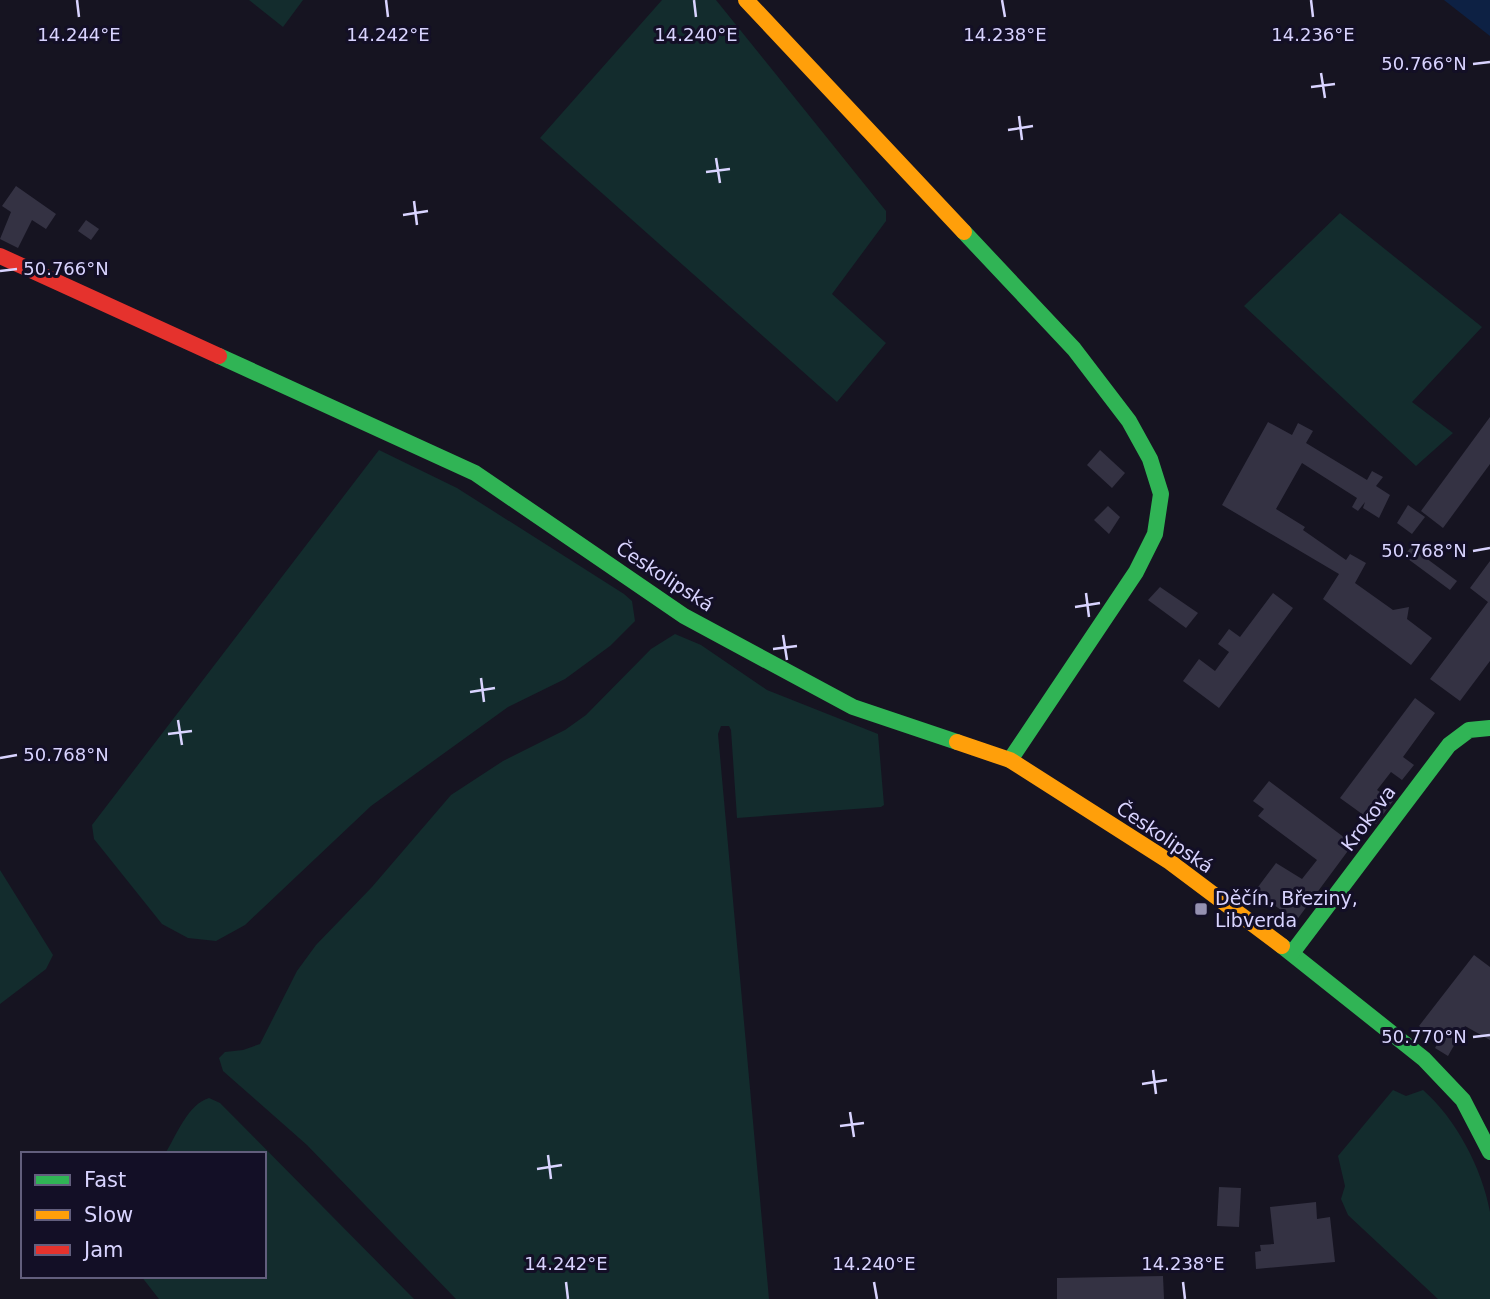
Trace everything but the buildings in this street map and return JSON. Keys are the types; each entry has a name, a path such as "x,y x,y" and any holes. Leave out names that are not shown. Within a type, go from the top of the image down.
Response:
{"main road":[{"path":"746,0 1074,349 1129,422 1150,459 1161,494 1155,534 1136,572 1010,760"},
{"name":"Českolipská","path":"0,256 475,473 684,616 853,708 1010,760 1170,862 1292,953 1424,1059 1463,1100 1490,1152"},
{"name":"Krokova","path":"1292,953 1449,745 1469,730 1490,728"}],"green space":[{"path":"249,0 303,0 283,27"},
{"path":"662,0 716,0 886,211 886,221 832,294 886,343 837,402 540,138"},
{"path":"1340,213 1482,327 1412,402 1453,433 1416,466 1244,306"},
{"path":"379,450 457,488 624,594 632,601 635,621 610,646 565,679 508,707 371,806 245,925 216,941 188,938 162,924 94,839 92,825"},
{"path":"675,634 701,645 767,690 878,734 884,805 881,807 737,818 729,726 721,726 718,734 769,1299 456,1299 307,1145 223,1071 219,1058 225,1052 260,1044 297,971 316,945 372,887 451,795 503,761 565,730 586,715 651,649"},
{"path":"0,870 53,955 46,969 0,1004"},
{"path":"1393,1090 1406,1096 1423,1090 1457,1130 1474,1162 1490,1212 1490,1299 1438,1299 1348,1215 1341,1199 1345,1186 1338,1156"},
{"path":"209,1098 220,1103 414,1299 159,1299 143,1278 266,1278 266,1152 166,1152 189,1114"}],"water":[{"path":"1444,0 1490,0 1490,36"}],"traffic: fast":[{"path":"964,232 1074,349 1129,421 1150,459 1161,494 1155,534 1136,572 1010,760"},
{"path":"219,356 475,473 684,616 853,707 957,742"},
{"path":"1292,953 1449,745 1469,730 1490,728"},
{"path":"1282,946 1424,1059 1463,1100 1490,1152"}],"traffic: slow":[{"path":"746,0 964,232"},
{"path":"957,742 1010,760 1170,862 1282,946"}],"traffic: jam":[{"path":"0,256 219,356"}],"place":[{"name":"Děčín, Březiny, Libverda","path":"1201,909"}]}
